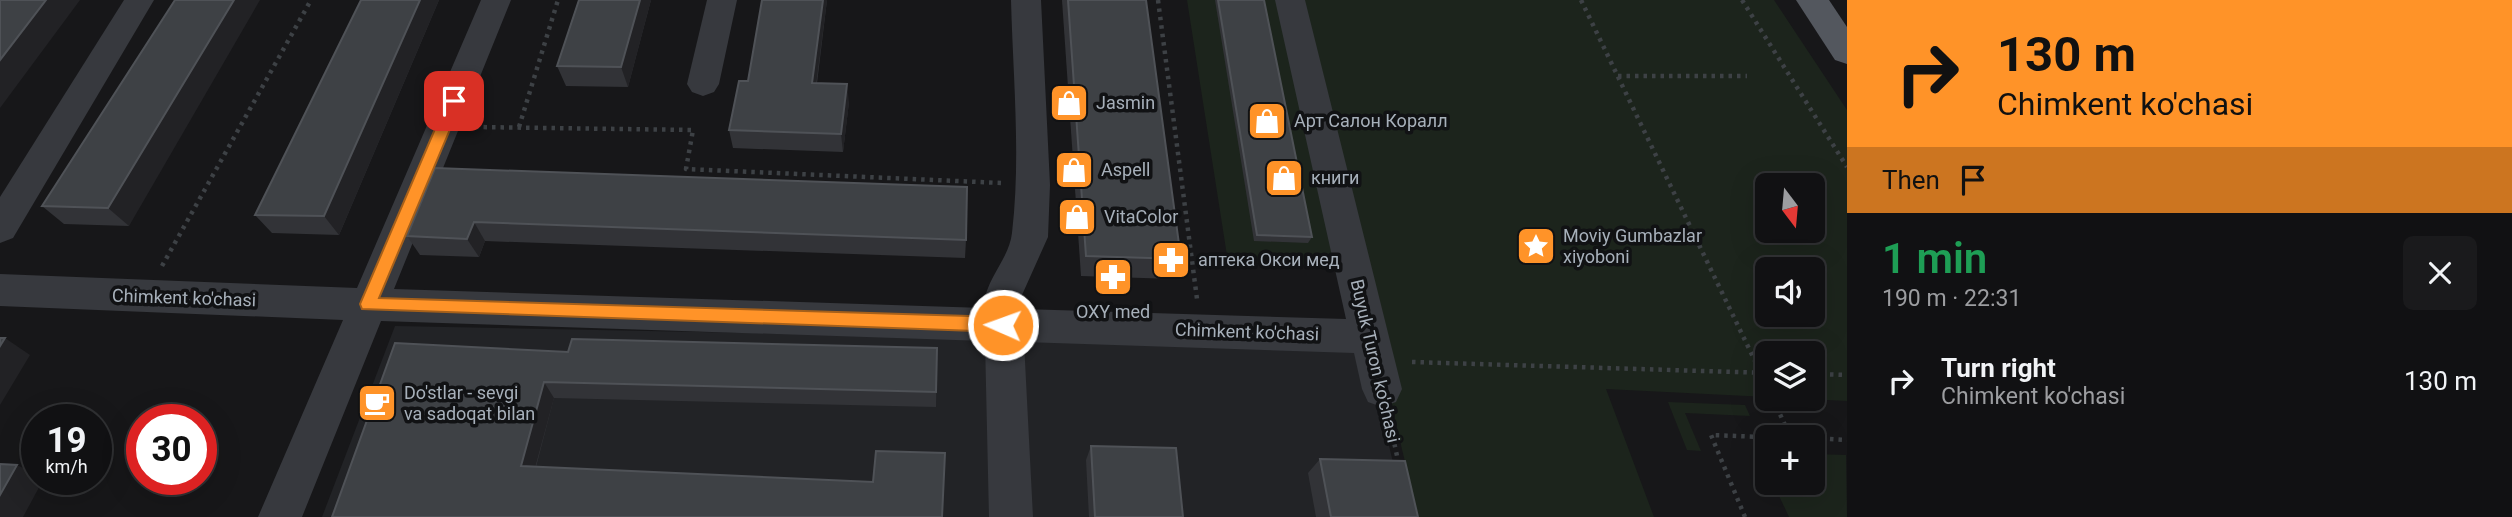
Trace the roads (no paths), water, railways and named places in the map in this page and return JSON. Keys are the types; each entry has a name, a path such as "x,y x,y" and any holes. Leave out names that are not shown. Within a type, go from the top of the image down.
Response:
{"main road":[{"path":"1812,0 1847,52"}],"street":[{"path":"0,228 139,0"},
{"path":"280,517 496,0"},
{"path":"703,84 722,0"},
{"path":"1011,517 1003,310 1030,237 1033,185 1026,0"},
{"path":"1270,0 1323,238"},
{"name":"Buyuk Turon ko'chasi","path":"1290,0 1375,362"},
{"name":"Chimkent ko'chasi","path":"0,290 368,304 1003,310 1202,331 1375,362"}],"place":[{"name":"Jasmin","path":"1069,103"},
{"name":"Арт Салон Коралл","path":"1267,121"},
{"name":"Aspell","path":"1074,170"},
{"name":"книги","path":"1284,178"},
{"name":"VitaColor","path":"1077,217"},
{"name":"Moviy Gumbazlar xiyoboni","path":"1536,246"},
{"name":"аптека Окси мед","path":"1171,260"},
{"name":"OXY med","path":"1113,277"},
{"name":"Do'stlar - sevgi va sadoqat bilan","path":"377,403"}]}
